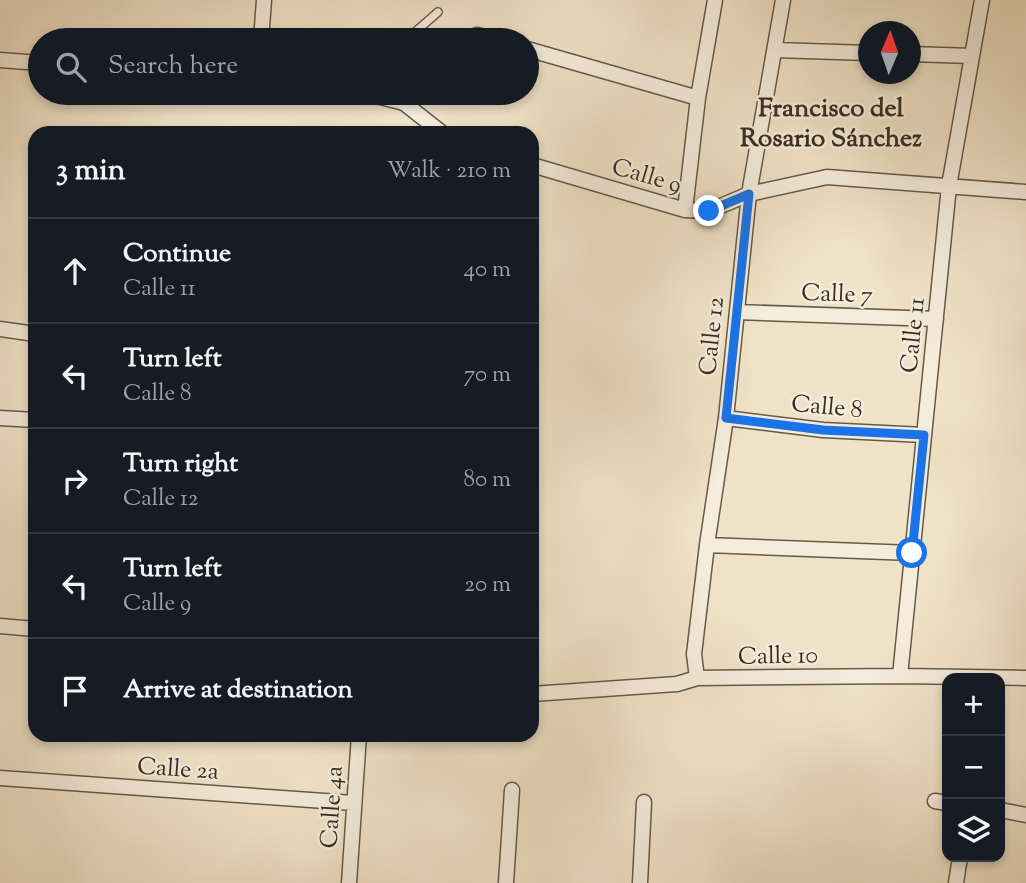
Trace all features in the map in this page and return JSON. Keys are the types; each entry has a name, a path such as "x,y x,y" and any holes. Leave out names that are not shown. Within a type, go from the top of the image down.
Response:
{"street":[{"path":"262,28 264,0"},
{"path":"685,210 698,98 715,0"},
{"name":"Calle 12","path":"697,678 694,654 726,418 749,194 783,0"},
{"name":"Calle 11","path":"901,676 949,186 982,0"},
{"path":"775,50 858,53"},
{"path":"539,52 698,98"},
{"path":"921,54 971,56"},
{"path":"0,60 28,62"},
{"path":"407,105 433,126"},
{"name":"Calle 9","path":"539,167 685,210 709,211 749,194 827,177 1026,192"},
{"name":"Calle 7","path":"737,312 936,319"},
{"path":"0,329 28,333"},
{"path":"0,418 28,420"},
{"name":"Calle 8","path":"726,418 823,430 924,435"},
{"path":"707,545 912,553"},
{"path":"0,626 28,628"},
{"name":"Calle 10","path":"539,694 677,684 697,678 1026,678"},
{"name":"Calle 4a","path":"349,883 358,742"},
{"name":"Calle 2a","path":"0,778 353,803"},
{"path":"506,883 512,790"},
{"path":"640,883 644,802"},
{"path":"1005,811 1026,815"},
{"path":"956,883 959,862"}],"lane":[{"path":"420,28 438,12"}],"district":[{"name":"Francisco del Rosario Sánchez","path":"831,122"}],"route":[{"path":"709,211 749,194 726,418 823,430 924,435 912,553"}]}
